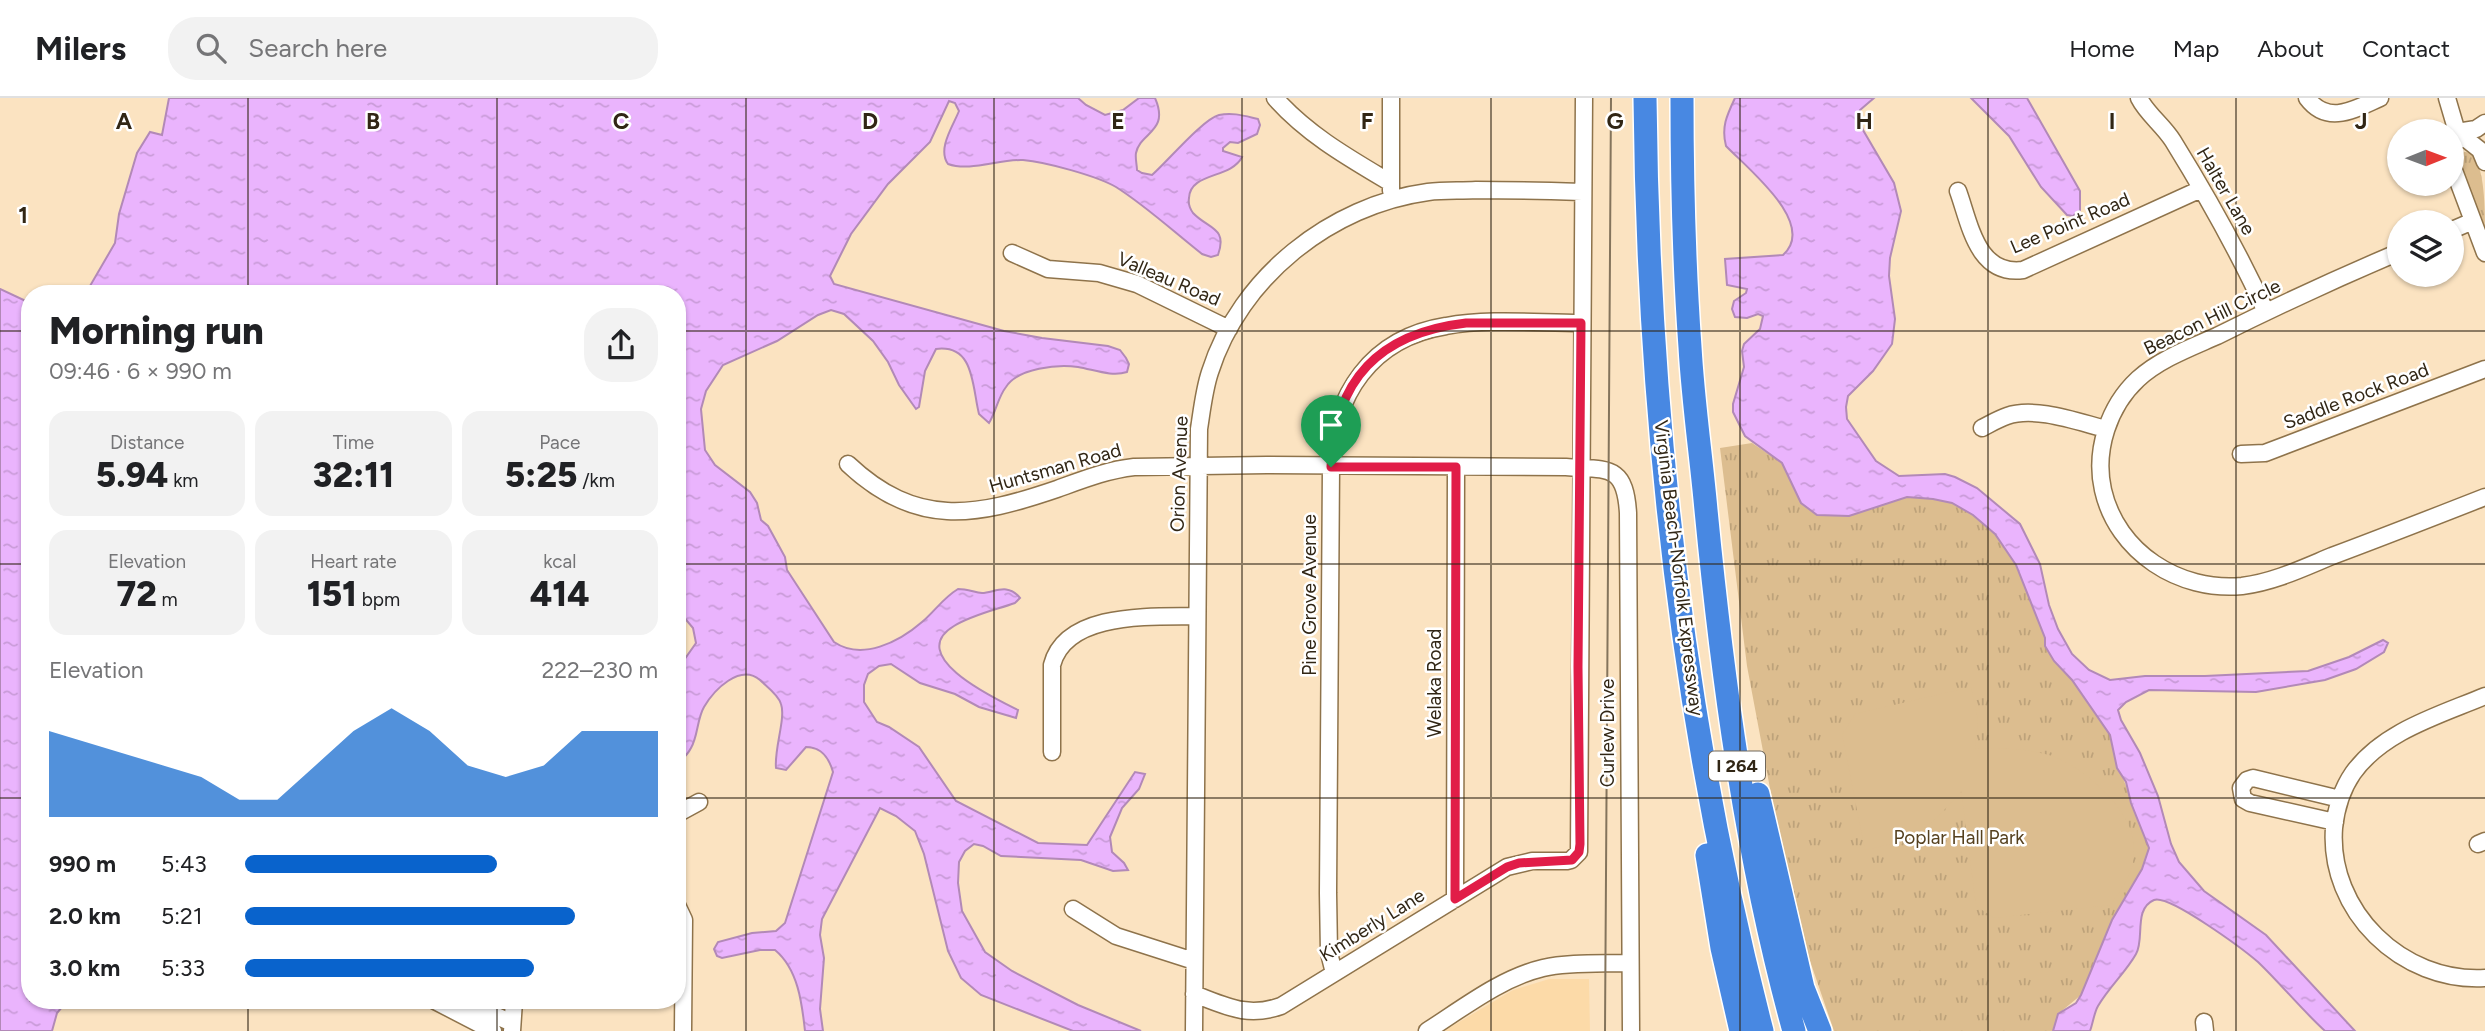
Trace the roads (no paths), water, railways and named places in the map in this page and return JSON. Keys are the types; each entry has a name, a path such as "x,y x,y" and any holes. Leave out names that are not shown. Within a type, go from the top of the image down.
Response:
{"highway":[{"name":"Virginia Beach-Norfolk Expressway","path":"1645,98 1650,282 1659,418 1674,554 1689,667 1720,848 1762,1031"},
{"name":"Virginia Beach-Norfolk Expressway","path":"1682,98 1684,240 1690,347 1715,601 1737,762 1759,878 1794,1031"},
{"path":"1705,496 1767,837 1803,988 1821,1031"},
{"path":"1689,667 1696,776 1704,840 1722,948 1741,1031"}],"street":[{"path":"1275,98 1324,143 1391,183"},
{"path":"1391,98 1391,200"},
{"name":"Curlew Drive","path":"1572,860 1579,852 1580,844 1578,667 1584,98"},
{"name":"Halter Lane","path":"2139,98 2172,138 2245,265 2266,313"},
{"path":"2307,98 2318,110 2337,115 2380,98"},
{"path":"2447,98 2453,119"},
{"path":"2464,131 2476,129 2485,123"},
{"path":"2464,137 2480,150 2485,162"},
{"name":"Lee Point Road","path":"1958,191 1981,253 1994,267 2013,271 2022,270 2201,189"},
{"name":"Orion Avenue","path":"1194,1031 1199,429 1209,373 1228,329 1257,287 1295,249 1331,225 1391,200 1440,191 1582,192"},
{"path":"2464,196 2484,245"},
{"path":"2464,225 2473,221"},
{"name":"Valleau Road","path":"1012,253 1048,270 1099,273 1137,284 1228,329"},
{"name":"Beacon Hill Circle","path":"2387,258 2148,370 2122,397 2106,429 2101,467 2102,485 2112,519 2129,541 2172,575 2204,584 2240,586 2278,579 2485,497"},
{"name":"Pine Grove Avenue","path":"1334,973 1329,953 1328,893 1331,467 1333,434 1337,419 1357,377 1375,358 1407,337 1444,326 1466,323 1581,323"},
{"name":"Saddle Rock Road","path":"2241,453 2265,453 2485,369"},
{"path":"1982,428 2008,416 2030,413 2064,418 2106,429"},
{"name":"Huntsman Road","path":"848,464 874,486 912,506 951,512 998,507 1114,470 1134,467 1581,468"},
{"name":"Welaka Road","path":"1455,899 1456,467"},
{"name":"Curlew Drive","path":"1581,468 1608,470 1617,474 1627,498 1631,1031"},
{"path":"1052,752 1052,665 1055,653 1065,639 1124,618 1197,616"},
{"path":"2485,696 2417,725 2380,746 2354,772 2340,799 2335,822 2334,856 2342,888 2355,912 2389,948 2424,968 2459,978 2485,978"},
{"path":"2335,822 2250,803 2243,799 2241,788 2243,783 2253,778 2340,799"},
{"path":"686,809 699,802"},
{"name":"Kimberly Lane","path":"1194,994 1242,1011 1267,1011 1281,1006 1507,867 1519,863 1572,860"},
{"path":"1073,909 1115,936 1194,961"},
{"path":"1427,1031 1506,982 1528,972 1558,966 1630,963"},
{"path":"450,1009 493,1031"},
{"path":"478,1009 512,1027 513,1009"},
{"path":"683,1009 683,1031"}],"water":[{"path":"169,98 1078,98 1105,115 1123,110 1139,98 1155,98 1159,109 1157,125 1143,140 1136,155 1137,170 1152,175 1212,118 1229,114 1258,119 1260,125 1257,134 1238,143 1230,142 1223,148 1223,151 1242,157 1237,164 1203,179 1191,190 1189,202 1192,211 1215,230 1220,239 1218,255 1211,257 1202,254 1127,194 1097,178 1023,160 966,167 948,164 945,145 959,111 955,103 949,101 930,142 888,184 851,234 830,276 834,284 1004,331 1108,346 1120,350 1126,358 1129,364 1127,372 1109,373 1070,366 1050,367 1020,375 1006,387 989,423 979,414 973,380 965,360 949,349 936,349 925,371 919,407 916,409 873,341 844,314 831,310 818,315 777,341 723,365 706,391 701,409 705,450 715,465 750,492 757,503 761,520 768,526 785,557 787,570 834,642 856,650 880,647 913,629 958,589 982,593 1005,589 1020,598 1015,603 954,626 941,638 940,650 946,663 959,675 1018,710 1016,718 979,707 955,694 920,683 891,664 879,666 868,674 864,685 864,702 877,722 919,747 956,801 1038,843 1087,845 1135,772 1145,774 1139,789 1122,808 1110,837 1112,852 1128,870 1113,871 1081,860 1001,856 974,844 965,851 959,862 958,883 962,911 985,952 1012,971 1078,1005 1141,1031 1073,1031 981,995 961,978 948,951 924,854 915,831 896,816 880,808 822,919 820,935 824,958 820,1009 823,1031 805,1031 794,977 775,950 760,950 722,958 717,956 714,949 718,942 752,933 776,931 785,923 833,772 824,754 806,747 786,770 776,768 782,717 780,701 760,680 744,675 728,681 708,700 686,756 686,657 696,643 693,628 686,620 686,285 91,285 115,243 119,214 137,153 150,132 162,135"},
{"path":"1735,98 1874,98 1860,110 1859,118 1863,130 1894,183 1901,211 1890,258 1889,276 1895,319 1892,344 1873,371 1848,396 1847,419 1876,461 1899,476 1945,474 1955,477 1977,488 2020,524 2040,564 2049,605 2058,629 2072,654 2089,670 2110,680 2145,676 2308,671 2349,657 2383,640 2388,643 2384,652 2356,669 2325,680 2256,692 2149,690 2126,702 2118,710 2158,796 2171,844 2179,862 2204,891 2266,935 2355,1031 2325,1031 2258,962 2175,905 2154,900 2148,904 2141,917 2136,954 2098,1006 2090,1031 2053,1031 2058,1014 2076,1003 2081,995 2112,920 2142,869 2149,848 2131,803 2126,782 2117,768 2110,735 2045,646 2045,638 2016,565 1995,534 1973,515 1952,503 1933,499 1907,497 1849,516 1817,515 1801,503 1782,463 1745,436 1733,412 1733,404 1744,367 1744,344 1760,329 1763,316 1758,314 1747,318 1735,317 1732,309 1734,301 1746,293 1747,289 1727,285 1725,259 1783,255 1791,242 1792,228 1776,197 1726,146 1727,116"},
{"path":"1971,98 2027,98 2080,191 2080,210 2073,216 2067,215 2041,187 2009,136"},
{"path":"0,289 21,299 21,1009 60,1009 52,1031 0,1031"}],"tram line":[{"path":"1605,1031 1611,98"}],"park label":[{"name":"Poplar Hall Park","path":"1959,837"}]}
